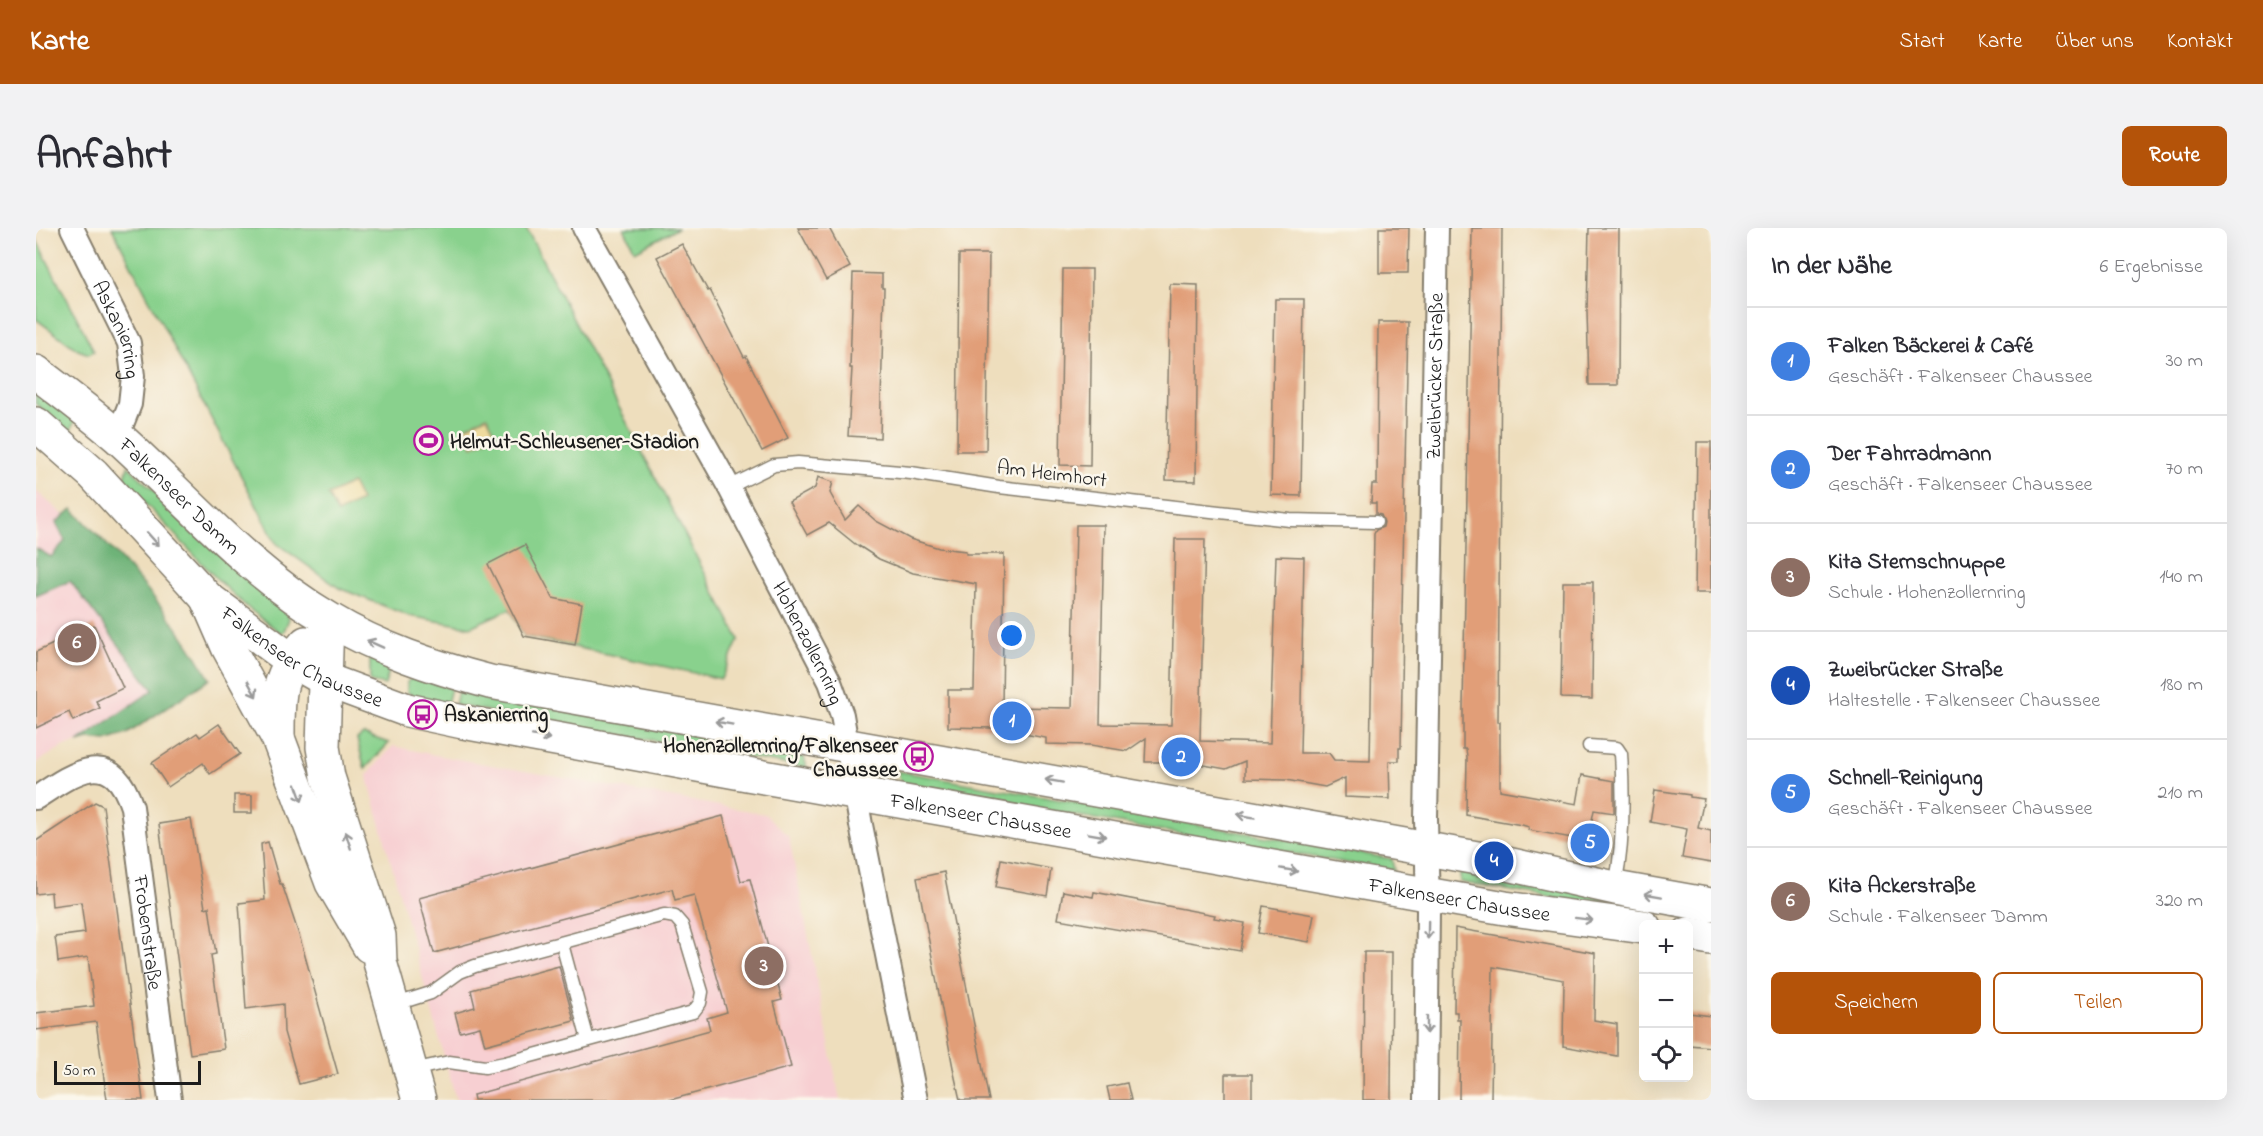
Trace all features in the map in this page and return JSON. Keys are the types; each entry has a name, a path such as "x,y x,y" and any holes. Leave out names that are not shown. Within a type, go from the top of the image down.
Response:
{"main road":[{"name":"Falkenseer Damm","path":"36,372 117,436 271,580 327,619"},
{"path":"36,424 93,474 207,598 228,647 278,738 332,883 380,962"},
{"path":"93,474 117,436"},
{"name":"Falkenseer Chaussee","path":"207,598 291,660 326,680 389,704 423,714 1505,909 1639,926"},
{"path":"278,738 282,676 291,660 327,619"},
{"path":"327,619 323,747 328,777 379,936 380,962 414,1085"},
{"name":"Falkenseer Chaussee","path":"327,619 363,639 406,657 450,672 490,682 1494,861 1615,888 1711,905"},
{"path":"389,704 406,657"},
{"path":"1693,935 1711,938"}],"street":[{"name":"Askanierring","path":"72,228 129,343 133,376 130,404 117,436"},
{"name":"Zweibrücker Straße","path":"1426,1100 1428,911 1426,849 1437,228"},
{"name":"Hohenzollernring","path":"589,230 729,488 830,682 842,715 916,1100"},
{"name":"Frobenstraße","path":"36,798 59,782 90,770 111,772 126,790 132,807 170,1100"}],"lane":[{"name":"Am Heimhort","path":"729,488 774,465 798,464 911,473 999,487 1290,520 1376,522"},
{"path":"1589,746 1617,748 1622,754 1624,812 1622,854 1615,888"},
{"path":"392,1005 431,993 460,972 475,966 664,915 675,917 682,924 702,992 700,1003 693,1012 505,1063 485,1066 449,1062 414,1085"},
{"path":"562,944 588,1040"}],"shaded area":[{"path":"36,491 64,515 56,524 65,541 51,557 36,548"},
{"path":"70,581 153,690 78,742 64,746 36,763 36,596"},
{"path":"393,746 765,814 789,837 840,1100 456,1100 367,775"}],"green space":[{"name":"Helmut-Schleusener-Stadion","path":"112,228 526,228 739,639 721,679 524,636 510,609 470,627 409,616 339,588 276,543"},
{"path":"624,228 678,228 635,251"},
{"path":"36,239 94,351 89,354 78,350 36,319"},
{"path":"36,385 76,417 70,433 36,404"},
{"path":"128,466 248,581 285,611 289,619 284,631 281,633 248,608 216,578 124,481"},
{"path":"72,509 147,589 181,633 210,679 127,734 106,741 89,739 78,742 153,690 70,581 36,596 36,548 51,557 65,541 56,523"},
{"path":"370,658 390,667 385,685 370,682"},
{"path":"413,677 451,688 447,704 407,692 407,682"},
{"path":"458,691 803,753 807,768 455,705"},
{"path":"363,734 389,743 365,769 357,739"},
{"path":"898,771 1392,859 1394,871 901,785"},
{"path":"1460,871 1631,902 1630,911 1460,882"}],"sand":[{"path":"487,416 496,434 473,446 464,428"},
{"path":"352,483 361,501 337,513 328,495"}],"building":[{"path":"798,228 829,228 850,267 826,280"},
{"path":"1379,228 1409,228 1408,273 1379,273"},
{"path":"1472,228 1502,228 1498,722 1500,722 1500,790 1577,804 1582,775 1614,781 1614,813 1594,810 1588,841 1528,830 1529,827 1522,825 1466,815 1467,757 1466,749 1463,749 1463,706"},
{"path":"1589,228 1619,228 1618,385 1589,385 1587,311"},
{"path":"682,244 708,291 710,290 788,438 762,451 657,257"},
{"path":"959,254 989,254 986,451 957,451"},
{"path":"1063,269 1092,269 1090,466 1060,465"},
{"path":"853,273 882,274 882,288 884,288 880,438 848,436 852,368 850,368"},
{"path":"1170,284 1198,285 1196,481 1166,480"},
{"path":"1275,299 1304,299 1301,496 1271,495"},
{"path":"1378,322 1408,322 1401,748 1399,748 1399,761 1389,761 1390,799 1345,797 1345,778 1325,787 1286,780 1245,779 1245,761 1226,769 1187,762 1145,762 1146,738 1127,751 1091,745 1046,744 1046,738 992,728 948,727 948,690 974,690 976,584 913,573 879,559 859,546 860,548 829,523 807,535 789,502 815,488 818,477 833,482 830,493 845,520 859,506 876,521 910,539 939,548 966,551 966,554 1004,554 1002,707 1072,708 1076,525 1104,525 1100,724 1171,725 1175,539 1205,539 1200,741 1270,743 1276,556 1304,557 1300,753 1329,753 1334,760 1370,761 1374,534 1376,530 1383,527 1384,522 1381,515 1376,514 1376,503 1371,503 1372,484 1377,484"},
{"path":"1697,442 1711,442 1711,593 1695,593"},
{"path":"525,545 553,598 582,604 575,645 524,636 488,564"},
{"path":"1563,582 1593,582 1592,699 1561,698"},
{"path":"94,625 123,688 96,701 100,708 73,721 69,712 36,728 36,652"},
{"path":"219,724 240,754 210,774 203,763 168,787 152,763 197,733 200,737"},
{"path":"1655,790 1704,799 1698,828 1711,831 1711,863 1682,858 1687,829 1650,822"},
{"path":"234,795 252,795 252,813 234,813"},
{"path":"95,802 103,806 143,1100 107,1100 96,1022 36,1030 36,1013 94,1006 88,957 58,962 55,937 85,933 81,902 52,906 51,892 36,894 36,841"},
{"path":"723,816 741,881 750,879 782,1000 774,1002 791,1067 670,1100 474,1100 473,1095 710,1030 707,1018 727,1012 694,895 675,900 672,889 434,953 419,898"},
{"path":"191,819 205,908 209,907 216,954 211,955 224,1049 190,1054 159,824"},
{"path":"268,842 280,884 282,884 300,938 338,1074 299,1084 284,1032 283,1004 246,1009 239,903 265,900 261,844"},
{"path":"1001,859 1051,869 1047,896 996,887"},
{"path":"944,872 989,1100 960,1100 954,1073 917,878"},
{"path":"1063,891 1093,897 1094,892 1215,915 1214,918 1245,923 1240,951 1058,919"},
{"path":"1263,906 1314,915 1309,942 1258,933"},
{"path":"1455,928 1595,953 1594,1020 1617,1024 1617,1056 1563,1046 1564,980 1493,967 1491,1100 1459,1100 1460,1019 1457,1019 1457,1012 1454,1012"},
{"path":"1364,952 1392,952 1391,1100 1363,1100"},
{"path":"559,966 574,1021 485,1045 480,1027 460,1032 455,1013 475,1007 471,990"},
{"path":"1693,1014 1711,1016 1711,1047 1693,1045"},
{"path":"1225,1074 1252,1074 1252,1100 1225,1100"},
{"path":"1127,1083 1131,1100 1110,1100 1107,1087"}],"place":[{"name":"Helmut-Schleusener-Stadion","path":"429,441"},
{"name":"Kita Ackerstraße","path":"77,643"},
{"name":"Askanierring","path":"423,714"},
{"name":"Falken Bäckerei & Café","path":"1012,721"},
{"name":"Hohenzollernring/Falkenseer Chaussee","path":"919,757"},
{"name":"Der Fahrradmann","path":"1181,757"},
{"name":"Schnell-Reinigung","path":"1590,843"},
{"name":"Zweibrücker Straße","path":"1494,861"},
{"name":"Kita Sternschnuppe","path":"764,966"}]}
